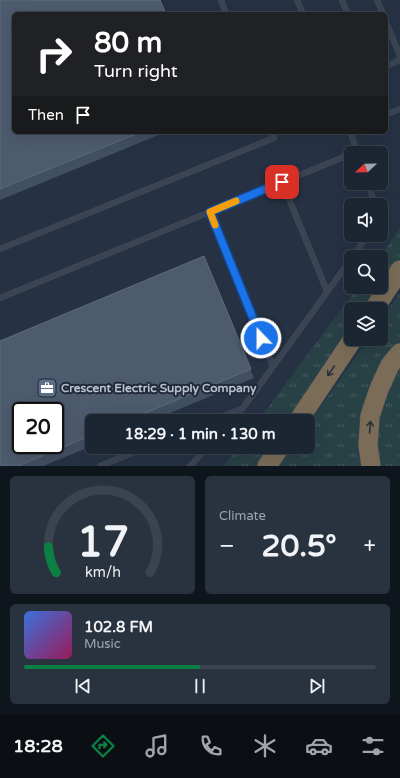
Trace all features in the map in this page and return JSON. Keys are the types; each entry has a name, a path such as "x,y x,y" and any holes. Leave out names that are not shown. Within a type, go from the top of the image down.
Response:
{"highway":[{"path":"379,302 400,270"},
{"path":"303,414 348,346"},
{"path":"371,466 368,445 370,416 379,389 390,365 400,353"},
{"path":"267,466 275,454"}],"lane":[{"path":"221,0 225,12"},
{"path":"297,0 302,12"},
{"path":"342,0 347,12"},
{"path":"377,0 382,12"},
{"path":"388,27 400,56"},
{"path":"388,65 400,60"},
{"path":"388,114 400,109"},
{"path":"0,249 274,138 273,134"},
{"path":"350,134 353,146"},
{"path":"0,298 344,157"},
{"path":"282,182 327,291"},
{"path":"210,212 272,366"},
{"path":"238,414 344,269"},
{"path":"228,414 243,408"},
{"path":"100,466 130,454"},
{"path":"190,466 201,454"}],"green space":[{"path":"400,228 400,268 388,285 388,250 385,250"},
{"path":"400,292 400,347 363,466 278,466 287,454 315,454 315,415 363,346 388,346 388,310"},
{"path":"353,294 382,294 376,302 347,302"},
{"path":"344,306 344,346 346,346 299,414 263,414"},
{"path":"400,368 400,466 375,466 372,438 392,379"},
{"path":"233,454 271,454 262,466 224,466"}],"building":[{"path":"0,0 160,0 165,12 12,12 12,134 136,134 0,189"},
{"path":"204,256 251,369 143,414 85,414 85,438 64,447 64,402 12,402 12,454 47,454 18,466 0,466 0,341"}],"slow traffic":[{"path":"215,225 210,212 236,201"}],"place":[{"name":"Crescent Electric Supply Company","path":"47,388"}],"route":[{"path":"261,338 210,212 282,182"}]}
